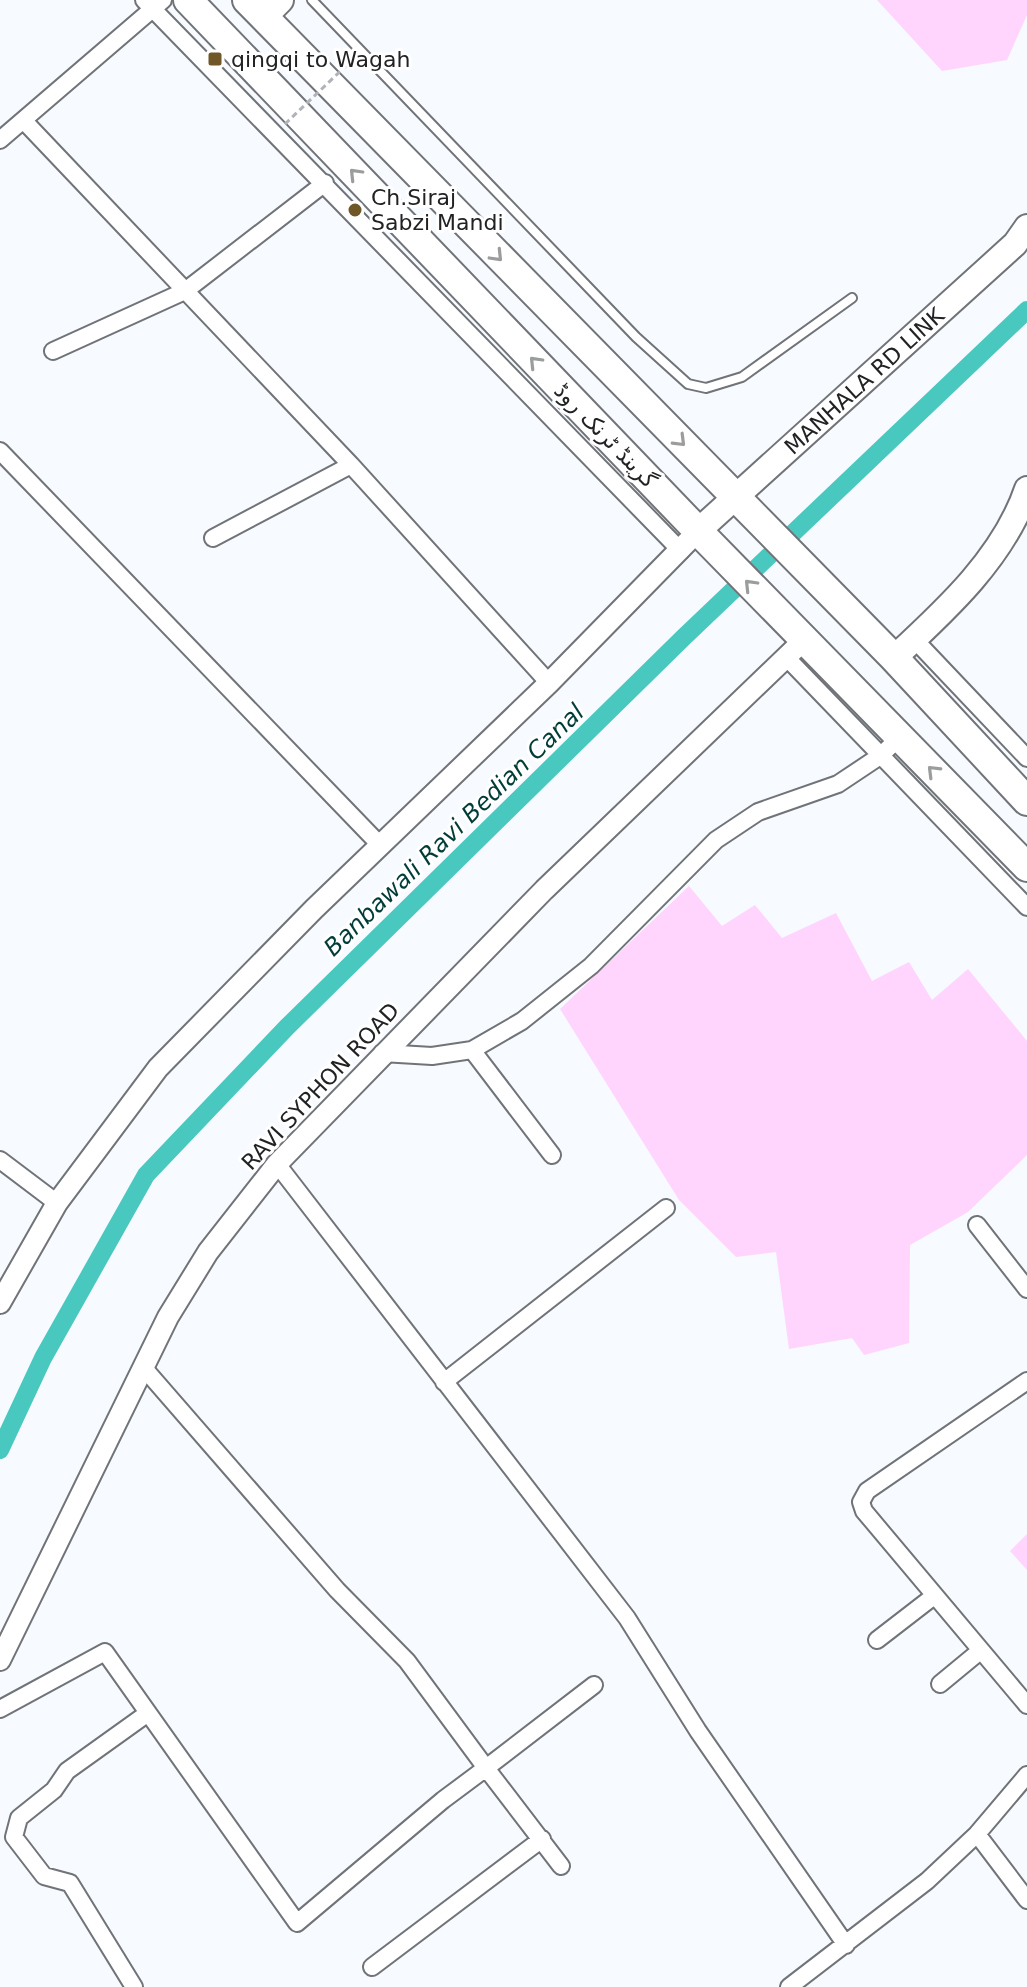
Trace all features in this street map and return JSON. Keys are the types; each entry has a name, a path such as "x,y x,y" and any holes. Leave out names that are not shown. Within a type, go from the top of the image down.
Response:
{"highway":[{"name":"گرینڈ ٹرنک روڈ","path":"188,0 890,746 974,811 1027,867"},
{"path":"263,6 830,594 904,648 1005,778 1027,801"},
{"path":"974,811 1005,778"}],"main road":[{"name":"MANHALA RD LINK","path":"695,540 742,503 1015,244 1027,227"},
{"path":"904,648 975,577 1001,543 1027,489"}],"street":[{"path":"0,140 25,122 153,3 325,183 695,540 158,1068 57,1203 0,1303"},
{"path":"25,122 351,465 549,683"},
{"path":"53,351 185,291 325,183"},
{"path":"0,451 381,846"},
{"path":"213,538 351,465"},
{"name":"RAVI SYPHON ROAD","path":"0,1660 143,1367 208,1252 277,1164 382,1053 795,643"},
{"path":"904,648 1027,758"},
{"path":"382,1053 432,1056 472,1050 551,1001 591,966 716,840 758,812 838,784 890,746 1027,907"},
{"path":"472,1050 552,1155"},
{"path":"0,1160 57,1203"},
{"path":"277,1164 627,1618 698,1731 846,1945"},
{"path":"444,1382 666,1208"},
{"path":"977,1225 1027,1289"},
{"path":"143,1367 337,1590 407,1661 561,1866"},
{"path":"1027,1381 867,1491 861,1502 864,1511 1027,1705"},
{"path":"877,1640 934,1596"},
{"path":"940,1684 980,1651"},
{"path":"0,1709 105,1652 297,1923 443,1800 594,1685"},
{"path":"134,1987 70,1883 44,1876 14,1837 19,1818 54,1790 67,1771 148,1713"},
{"path":"789,1987 927,1881 977,1834 1027,1775"},
{"path":"977,1834 1027,1900"},
{"path":"372,1967 542,1839"}],"lane":[{"path":"312,0 625,326 688,384 706,388 742,377 852,298"}],"path":[{"path":"285,124 351,61"}],"shaded area":[{"path":"877,0 1027,0 1027,15 1007,60 942,71"},
{"path":"689,886 722,926 755,905 782,938 836,913 872,981 909,962 932,1000 968,969 1027,1041 1027,1155 968,1212 910,1245 909,1343 864,1355 852,1338 789,1349 776,1252 736,1257 679,1200 560,1009"},
{"path":"1027,1534 1027,1570 1010,1551"}],"waterway":[{"name":"Banbawali Ravi Bedian Canal","path":"0,1450 43,1358 146,1175 287,1027 684,637 1027,310"}],"place":[{"name":"qingqi to Wagah","path":"215,59"},
{"name":"Ch.Siraj Sabzi Mandi","path":"355,210"}]}
